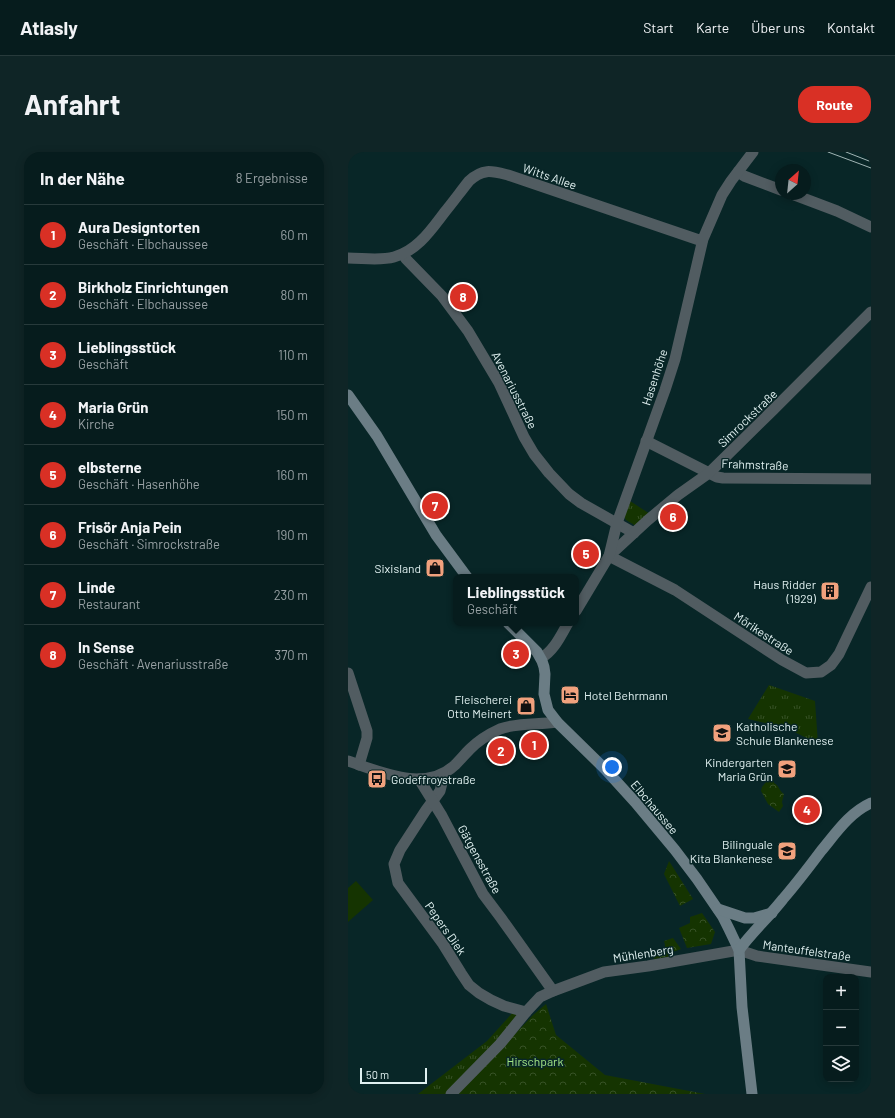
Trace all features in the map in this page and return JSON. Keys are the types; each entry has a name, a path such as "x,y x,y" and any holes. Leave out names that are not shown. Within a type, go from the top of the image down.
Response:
{"main road":[{"path":"348,395 377,436 436,535 465,574"},
{"path":"511,626 541,658"},
{"name":"Elbchaussee","path":"541,658 545,674 544,688 548,710 557,722 605,769 635,802 674,850 718,909 729,929 739,950 742,1007 752,1094"},
{"path":"739,950 772,913 843,823 856,812 871,803"},
{"path":"718,909 745,918 754,918 772,913"}],"street":[{"name":"Hasenhöhe","path":"579,606 609,556 617,523 674,359 702,241 722,195 753,152"},
{"name":"Witts Allee","path":"348,258 384,259 404,254 418,244 469,181 477,174 486,172 512,177 702,241"},
{"path":"738,172 744,176 775,188"},
{"path":"808,200 837,211 871,227"},
{"name":"Avenariusstraße","path":"404,254 406,259 442,296 468,331 499,383 524,437 534,454 549,473 569,494 581,503 617,523"},
{"name":"Simrockstraße","path":"609,556 678,495 709,473 871,312"},
{"name":"Frahmstraße","path":"646,441 709,473 723,478 871,478"},
{"path":"617,523 634,533"},
{"name":"Mörikestraße","path":"609,556 675,590 782,660 806,673 821,672 831,665 839,654 871,587"},
{"path":"541,658 552,650 566,626"},
{"path":"348,673 367,730 366,746 359,765"},
{"path":"348,761 399,777 426,779 440,775 450,769 478,742 500,729 514,725 557,722"},
{"path":"433,802 441,788 442,783 440,775"},
{"name":"Gätgensstraße","path":"419,779 442,816 483,894 553,991"},
{"name":"Pepers Diek","path":"433,802 426,810 400,850 394,864 398,883 443,944 470,985 479,993 491,1000 504,1006 526,1012"},
{"name":"Mühlenberg","path":"553,991 604,972 739,950"},
{"name":"Manteuffelstraße","path":"739,950 754,955 871,972"},
{"path":"451,1094 500,1044 526,1012 540,998 553,991"}],"green space":[{"path":"630,501 650,514 636,526 626,520 624,516"},
{"path":"769,685 815,701 818,744 787,728 748,719"},
{"path":"773,779 774,783 784,794 782,802 783,806 779,812 768,804 761,791 766,782"},
{"path":"669,861 693,899 680,906 664,874"},
{"path":"356,881 373,900 348,922 348,888"},
{"path":"702,913 715,932 711,944 687,948 679,928 690,923 690,917"},
{"path":"673,938 681,949 673,952 668,957 654,959 653,953 664,951 664,941"},
{"name":"Hirschpark","path":"546,1004 556,1035 605,1075 705,1094 458,1094 533,1015"},
{"path":"516,1009 526,1012 451,1094 418,1094 487,1041"}],"tram line":[{"path":"828,152 871,168"},
{"path":"846,152 869,161"}],"place":[{"name":"In Sense","path":"463,297"},
{"name":"Linde","path":"435,506"},
{"name":"Frisör Anja Pein","path":"673,517"},
{"name":"elbsterne","path":"586,554"},
{"name":"Sixisland","path":"435,568"},
{"name":"Haus Ridder (1929)","path":"830,591"},
{"name":"Lieblingsstück","path":"516,654"},
{"name":"Hotel Behrmann","path":"570,695"},
{"name":"Fleischerei Otto Meinert","path":"526,706"},
{"name":"Katholische Schule Blankenese","path":"722,733"},
{"name":"Aura Designtorten","path":"534,745"},
{"name":"Birkholz Einrichtungen","path":"501,751"},
{"name":"Kindergarten Maria Grün","path":"787,769"},
{"name":"Godeffroystraße","path":"377,779"},
{"name":"Maria Grün","path":"807,810"},
{"name":"Bilinguale Kita Blankenese","path":"787,851"}]}
